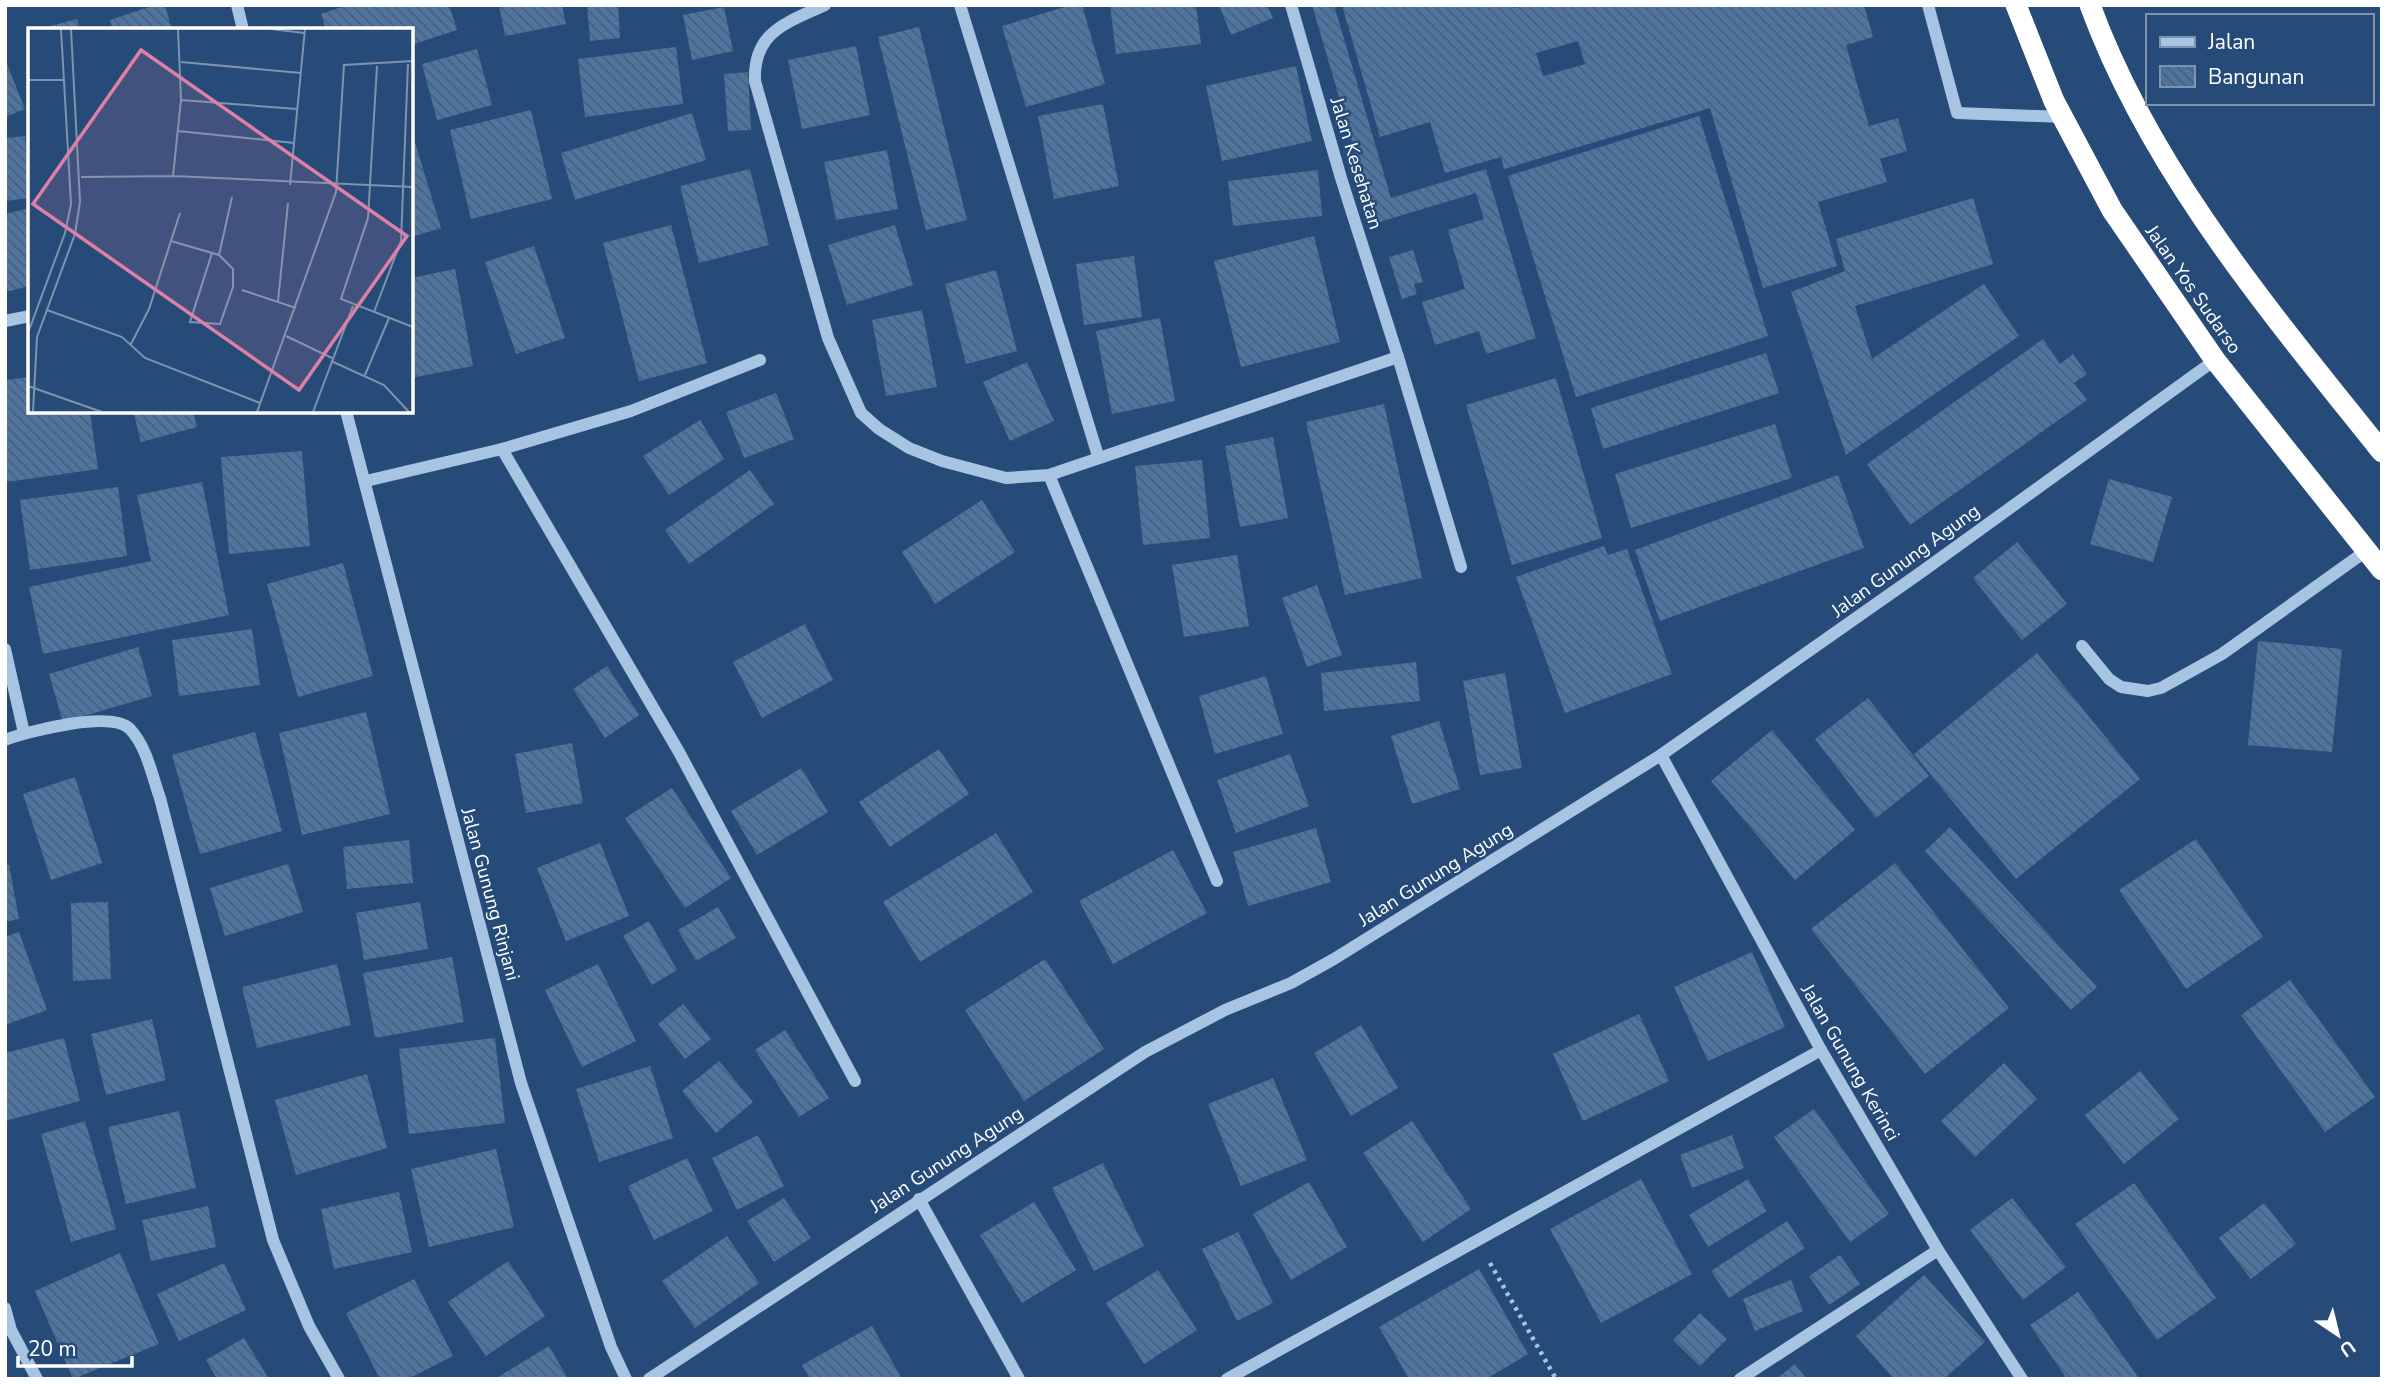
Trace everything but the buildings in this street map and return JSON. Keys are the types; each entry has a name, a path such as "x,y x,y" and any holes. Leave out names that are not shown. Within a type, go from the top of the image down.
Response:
{"highway":[{"name":"Jalan Yos Sudarso","path":"2015,5 2063,117 2112,210 2215,359 2382,570"},
{"path":"2090,5 2099,32 2162,156 2275,318 2382,452"}],"street":[{"path":"237,5 243,28"},
{"path":"825,5 770,34 754,63 755,81 828,338 861,413 909,449 1006,478 1049,475 1098,456 1398,358"},
{"path":"960,5 1098,456"},
{"name":"Jalan Kesehatan","path":"1291,5 1461,567"},
{"path":"1928,5 1957,113 2063,117"},
{"path":"5,320 28,316"},
{"name":"Jalan Gunung Agung","path":"649,1379 1146,1052 1225,1010 1291,983 1334,959 1661,755 1846,626 2215,359"},
{"path":"366,481 502,449 631,411 760,360"},
{"name":"Jalan Gunung Rinjani","path":"347,413 522,1083 611,1347 626,1379"},
{"path":"502,449 678,752 855,1081"},
{"path":"1049,475 1217,881"},
{"path":"2082,646 2109,679 2121,687 2148,691 2161,688 2222,654 2366,551"},
{"path":"5,649 24,733"},
{"path":"5,740 24,733 113,721 128,727 146,755 160,798 273,1240 309,1326 339,1379"},
{"name":"Jalan Gunung Kerinci","path":"1661,755 1821,1050 1938,1250 2022,1379"},
{"path":"1227,1379 1821,1050"},
{"path":"919,1199 1019,1379"},
{"path":"1740,1379 1938,1250"},
{"path":"5,1308 11,1330 37,1379"}],"path":[{"path":"1478,1241 1556,1379"}]}
